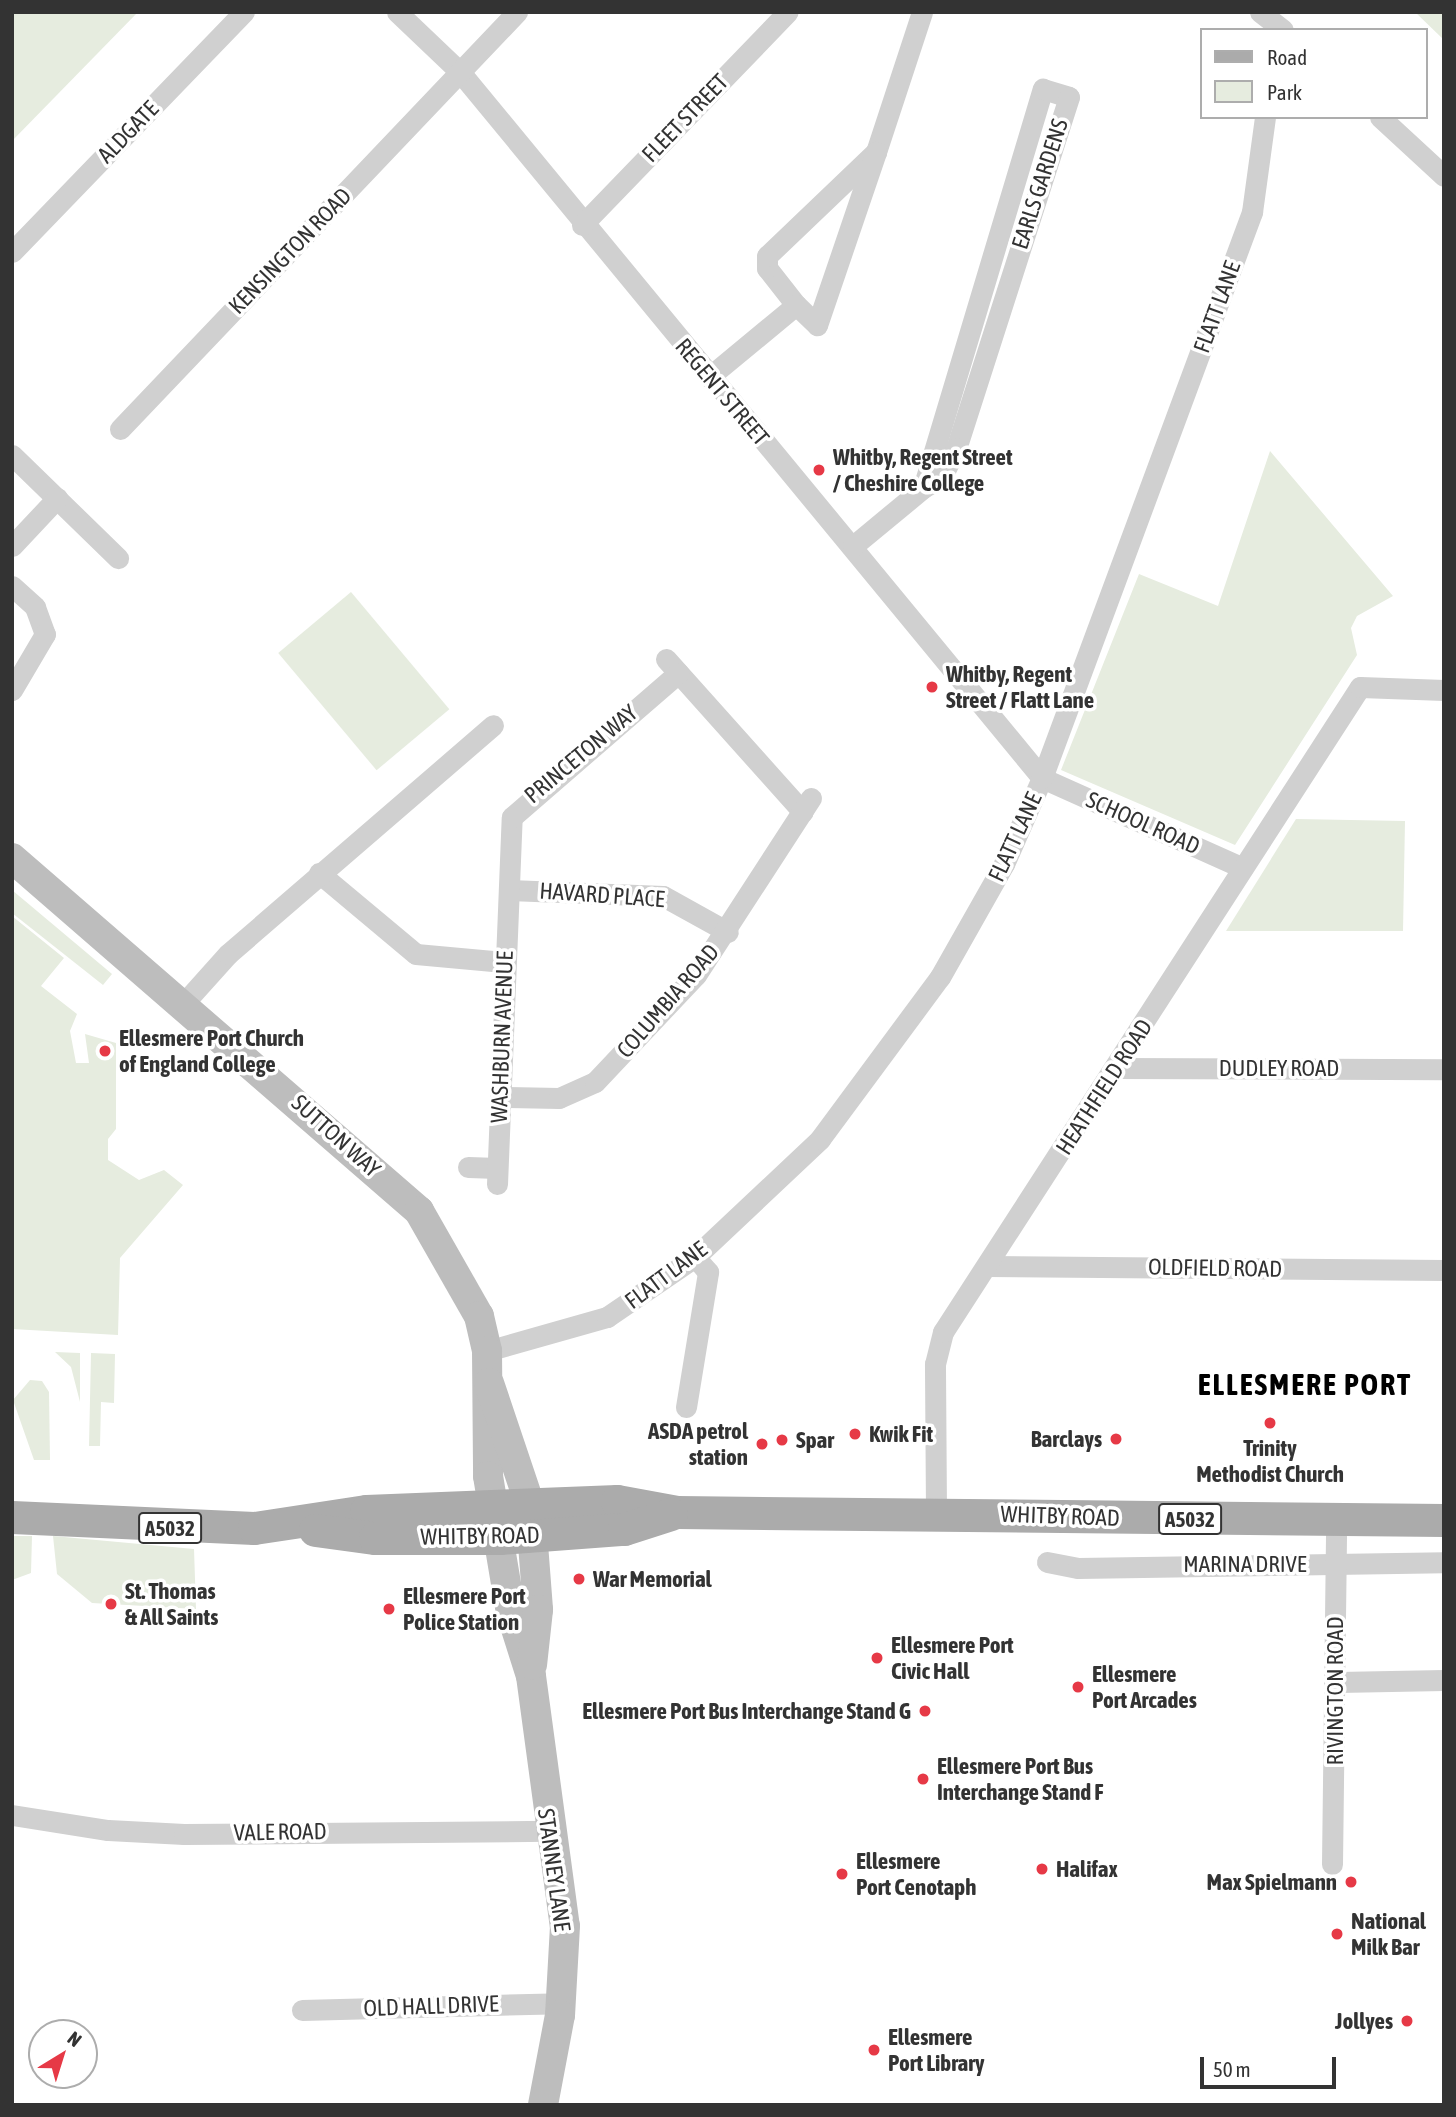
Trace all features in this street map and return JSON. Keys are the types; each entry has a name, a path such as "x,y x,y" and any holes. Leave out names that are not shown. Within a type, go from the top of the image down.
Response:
{"main road":[{"name":"SUTTON WAY","path":"12,858 184,1003 419,1211 456,1270 487,1350 489,1382 484,1419 494,1505"},
{"name":"SUTTON WAY","path":"489,1382 532,1521"},
{"name":"WHITBY ROAD","path":"12,1517 162,1528 282,1525 366,1511 494,1505 532,1521 624,1529 677,1512 936,1512 1444,1520"},
{"name":"STANNEY LANE","path":"494,1505 511,1614 531,1676 549,1831 565,1926 553,2002 543,2105"},
{"name":"WHITBY ROAD","path":"282,1525 375,1538 500,1538 532,1521"},
{"name":"STANNEY LANE","path":"531,1676 538,1610 532,1521"},
{"name":"STANNEY LANE","path":"525,2105 553,2002 548,1892 549,1831"}],"street":[{"name":"ALDGATE","path":"12,252 244,12"},
{"name":"REGENT STREET","path":"397,12 460,72 582,225 853,546 1042,778"},
{"name":"KENSINGTON ROAD","path":"120,429 517,12"},
{"name":"FLEET STREET","path":"582,225 788,12"},
{"path":"876,152 767,257 767,268 817,325 876,152 922,12"},
{"path":"1260,12 1280,28"},
{"name":"EARLS GARDENS","path":"853,546 923,488 942,477 956,448 1069,97 1043,89 923,488"},
{"name":"FLATT LANE","path":"487,1350 607,1317 695,1257 803,1158 871,1075 972,926 1042,778 1252,212 1265,119"},
{"path":"1382,119 1444,176"},
{"name":"EARLS GARDENS","path":"989,264 1012,272"},
{"path":"709,377 796,304"},
{"path":"12,455 118,558"},
{"path":"12,545 57,498"},
{"path":"12,586 35,607 45,634 12,690"},
{"name":"PRINCETON WAY","path":"509,890 510,825 519,807 672,666 807,805"},
{"name":"HEATHFIELD ROAD","path":"936,1512 935,1364 943,1332 1360,687 1444,690"},
{"path":"184,1003 318,873 493,725"},
{"name":"SCHOOL ROAD","path":"1042,778 1243,868"},
{"name":"COLUMBIA ROAD","path":"501,1097 559,1098 595,1082 728,932 807,805"},
{"path":"318,873 416,954 504,962"},
{"name":"HAVARD PLACE","path":"509,890 663,896 728,932"},
{"name":"WASHBURN AVENUE","path":"468,1167 497,1176 509,890"},
{"name":"DUDLEY ROAD","path":"1115,1068 1444,1069"},
{"path":"685,1407 708,1272 695,1257"},
{"name":"OLDFIELD ROAD","path":"987,1266 1444,1270"},
{"name":"RIVINGTON ROAD","path":"1332,1864 1338,1682 1336,1518"},
{"name":"MARINA DRIVE","path":"1046,1562 1078,1568 1444,1562"},
{"path":"1338,1682 1444,1680"},
{"name":"VALE ROAD","path":"12,1815 108,1830 184,1834 549,1831"},
{"name":"OLD HALL DRIVE","path":"302,2010 553,2002"}],"green space":[{"path":"12,12 138,12 12,141"},
{"path":"1415,12 1444,12 1444,40"},
{"path":"1270,451 1393,596 1357,616 1351,628 1357,655 1235,845 1061,770 1139,574 1218,606"},
{"path":"351,592 449,709 377,770 278,653"},
{"path":"1296,819 1405,821 1403,931 1226,931"},
{"path":"12,890 112,974 103,985 12,913"},
{"path":"12,916 64,958 41,986 77,1014 70,1031 76,1063 89,1063 85,1034 116,1043 116,1129 108,1139 108,1160 139,1180 164,1170 183,1185 120,1258 118,1335 12,1329"},
{"path":"55,1352 80,1353 80,1402 71,1367"},
{"path":"91,1353 115,1354 114,1403 101,1402 100,1446 89,1446"},
{"path":"30,1380 42,1381 49,1392 50,1460 34,1460 13,1400"},
{"path":"12,1536 32,1536 31,1573 12,1580"},
{"path":"53,1536 194,1549 196,1609 92,1603 57,1574"}],"place":[{"name":"Whitby, Regent Street / Cheshire College","path":"819,470"},
{"name":"Whitby, Regent Street / Flatt Lane","path":"932,687"},
{"name":"Ellesmere Port Church of England College","path":"105,1051"},
{"name":"Trinity Methodist Church","path":"1270,1423"},
{"name":"Kwik Fit","path":"855,1434"},
{"name":"Barclays","path":"1116,1439"},
{"name":"Spar","path":"782,1440"},
{"name":"ASDA petrol station","path":"762,1444"},
{"name":"War Memorial","path":"579,1579"},
{"name":"St. Thomas & All Saints","path":"111,1604"},
{"name":"Ellesmere Port Police Station","path":"389,1609"},
{"name":"Ellesmere Port Civic Hall","path":"877,1658"},
{"name":"Ellesmere Port Arcades","path":"1078,1687"},
{"name":"Ellesmere Port Bus Interchange Stand G","path":"925,1711"},
{"name":"Ellesmere Port Bus Interchange Stand F","path":"923,1779"},
{"name":"Halifax","path":"1042,1869"},
{"name":"Ellesmere Port Cenotaph","path":"842,1874"},
{"name":"Max Spielmann","path":"1351,1882"},
{"name":"National Milk Bar","path":"1337,1934"},
{"name":"Jollyes","path":"1407,2021"},
{"name":"Ellesmere Port Library","path":"874,2050"}],"district":[{"name":"ELLESMERE PORT","path":"1305,1384"}]}
